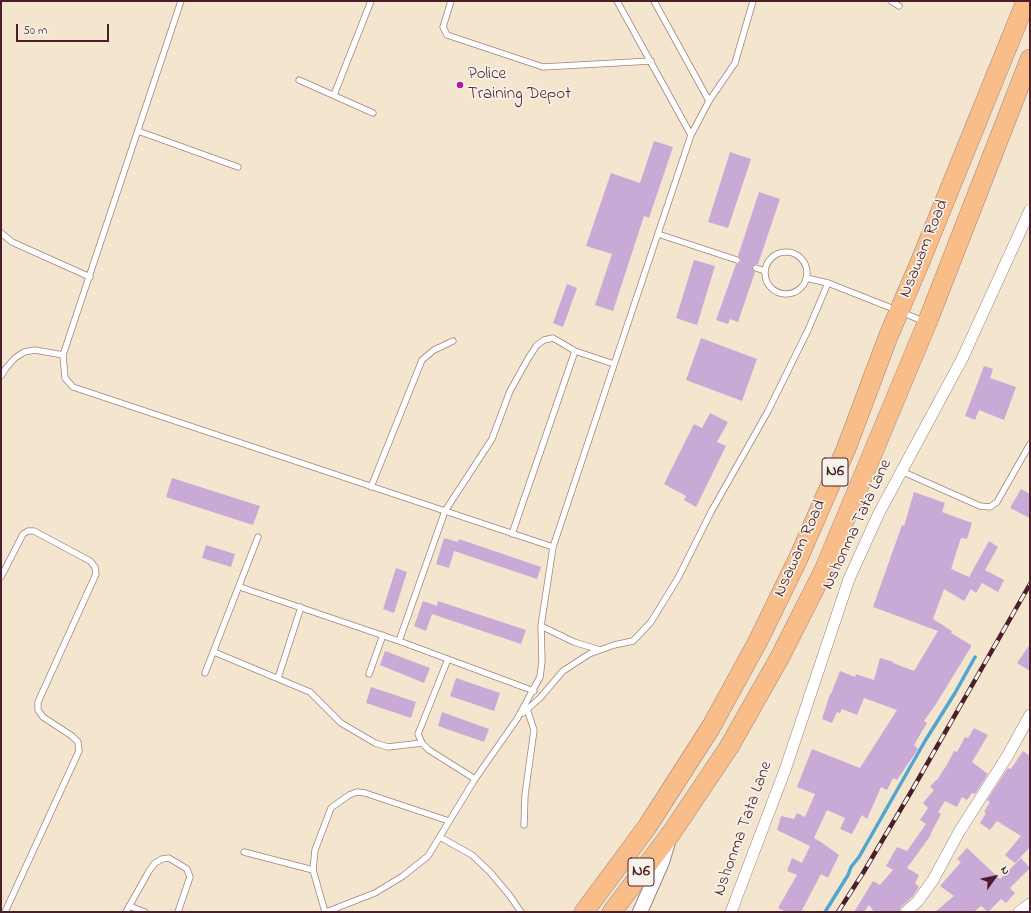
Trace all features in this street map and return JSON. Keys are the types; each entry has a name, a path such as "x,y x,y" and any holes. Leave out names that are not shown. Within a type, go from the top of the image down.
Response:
{"highway":[{"name":"Nsawam Road","path":"584,912 647,827 711,728 757,643 798,559 846,449 899,310 1026,1"},
{"name":"Nsawam Road","path":"612,912 672,832 729,747 780,657 824,570 927,323 1030,58"}],"street":[{"name":"Nshonma Tata Lane","path":"731,912 785,770 849,579 900,471 962,359 1030,210"},
{"path":"906,912 918,901 933,880 959,832 1008,755 1030,715"},
{"path":"640,912 662,862 672,832"},
{"path":"1019,912 1030,904"}],"lane":[{"path":"181,1 63,355 64,378 73,387 553,547"},
{"path":"334,95 371,1"},
{"path":"451,1 444,27 447,34 543,67 651,61"},
{"path":"617,1 691,135"},
{"path":"654,1 709,101"},
{"path":"449,821 365,793 357,792 349,795 330,808 315,850 313,870 326,912 375,893 403,876 428,856 475,778 517,719 534,691 540,677 542,661 541,626 553,547 691,135 709,101 735,63 753,1"},
{"path":"891,1 899,6"},
{"path":"299,80 373,113"},
{"path":"138,131 238,167"},
{"path":"1,233 12,242 90,276"},
{"path":"658,234 737,260"},
{"path":"789,252 800,257 806,267 806,278 802,286 796,292 787,294 778,293 766,280 765,270 769,260 778,254 789,252"},
{"path":"756,268 765,270"},
{"path":"806,278 828,284 899,310 927,323"},
{"path":"517,719 527,708 540,698 563,671 589,654 614,645 633,641 651,622 678,578 711,512 768,411 808,330 828,284"},
{"path":"399,640 445,511 492,439 510,392 537,345 544,340 552,338 575,351 614,364"},
{"path":"371,487 422,360 434,350 453,341"},
{"path":"1,376 15,358 24,352 35,350 63,355"},
{"path":"512,534 575,351"},
{"path":"900,471 980,506 990,507 997,502 1030,444"},
{"path":"1,577 23,534 28,531 34,531 90,561 95,567 96,574 38,702 38,710 43,717 72,736 78,742 80,751 5,912"},
{"path":"205,674 240,587 258,537"},
{"path":"240,587 399,640 534,691"},
{"path":"278,678 301,607"},
{"path":"541,626 574,642 600,650"},
{"path":"369,674 383,635"},
{"path":"214,652 310,692 341,723 374,743 388,747 422,743"},
{"path":"448,659 418,734 422,743 429,750 475,778"},
{"path":"524,825 534,730 527,708"},
{"path":"440,837 472,855 490,872 521,912"},
{"path":"244,852 313,870"},
{"path":"145,912 128,909 155,863 162,859 169,858 187,869 190,877 178,912"}],"building":[{"path":"654,141 673,147 649,218 644,216 613,311 595,305 612,254 586,246 611,173 640,183"},
{"path":"730,152 751,159 728,228 708,222"},
{"path":"759,192 780,199 758,264 752,267 755,272 738,322 730,319 728,324 716,320 736,264 741,262 741,259 738,256"},
{"path":"694,260 715,266 697,325 676,318"},
{"path":"567,284 577,288 563,327 553,323"},
{"path":"701,338 757,359 742,401 686,380"},
{"path":"984,366 993,369 990,378 1016,387 1004,420 979,410 975,420 965,416"},
{"path":"710,413 728,422 717,442 726,446 696,507 684,500 686,496 664,484 694,424 702,428"},
{"path":"172,478 260,506 253,525 166,497"},
{"path":"1021,489 1030,494 1030,518 1010,508"},
{"path":"914,492 945,503 942,512 972,523 967,539 961,538 951,569 969,577 989,541 998,547 985,570 1004,580 998,592 982,583 976,593 971,589 964,601 944,589 933,619 952,631 951,633 971,645 971,647 924,721 927,723 914,745 918,749 897,780 893,778 887,790 881,787 867,819 862,815 852,834 840,829 845,818 827,810 814,838 839,855 828,878 821,874 801,912 786,912 778,908 797,875 787,871 792,858 802,863 810,846 777,830 781,816 794,819 797,813 805,817 815,794 797,787 812,749 860,768 897,710 864,698 857,715 842,709 840,713 837,712 832,723 822,719 830,694 840,671 855,677 856,674 874,680 880,658 894,662 893,663 914,671 938,631 873,607 902,525 904,526"},
{"path":"444,538 458,542 459,539 541,567 537,579 454,551 449,568 436,564"},
{"path":"206,545 235,554 231,567 202,558"},
{"path":"396,568 407,572 394,613 383,609"},
{"path":"423,601 437,606 438,601 526,630 521,644 432,614 426,631 414,626"},
{"path":"1030,644 1030,671 1017,663"},
{"path":"385,651 430,668 424,683 380,665"},
{"path":"456,678 500,693 494,711 450,696"},
{"path":"371,687 416,702 411,718 366,703"},
{"path":"442,712 489,729 484,742 438,726"},
{"path":"974,728 988,735 972,762 988,774 975,794 972,793 967,800 962,797 957,807 945,801 938,812 941,814 931,835 907,868 919,875 915,883 919,887 913,896 901,907 899,912 874,912 869,905 864,912 854,912 873,881 880,885 893,870 886,866 897,847 907,851 926,824 920,820 928,808 923,803 934,790 930,787 937,780 954,751 957,752 965,737 968,738"},
{"path":"1023,751 1030,756 1030,847 1015,863 1005,855 1021,836 997,821 990,830 980,823 990,802 987,800 1008,768 1011,769"},
{"path":"967,848 1000,879 1021,858 1030,868 1010,888 1015,893 1006,903 1001,899 988,912 981,906 974,912 935,912 954,896 940,886 961,862 957,859"}],"waterway":[{"path":"825,912 848,875 851,867 859,857 975,657"}],"railway":[{"path":"838,912 911,792 1030,584"}],"place":[{"name":"Police Training Depot","path":"460,85"}]}
